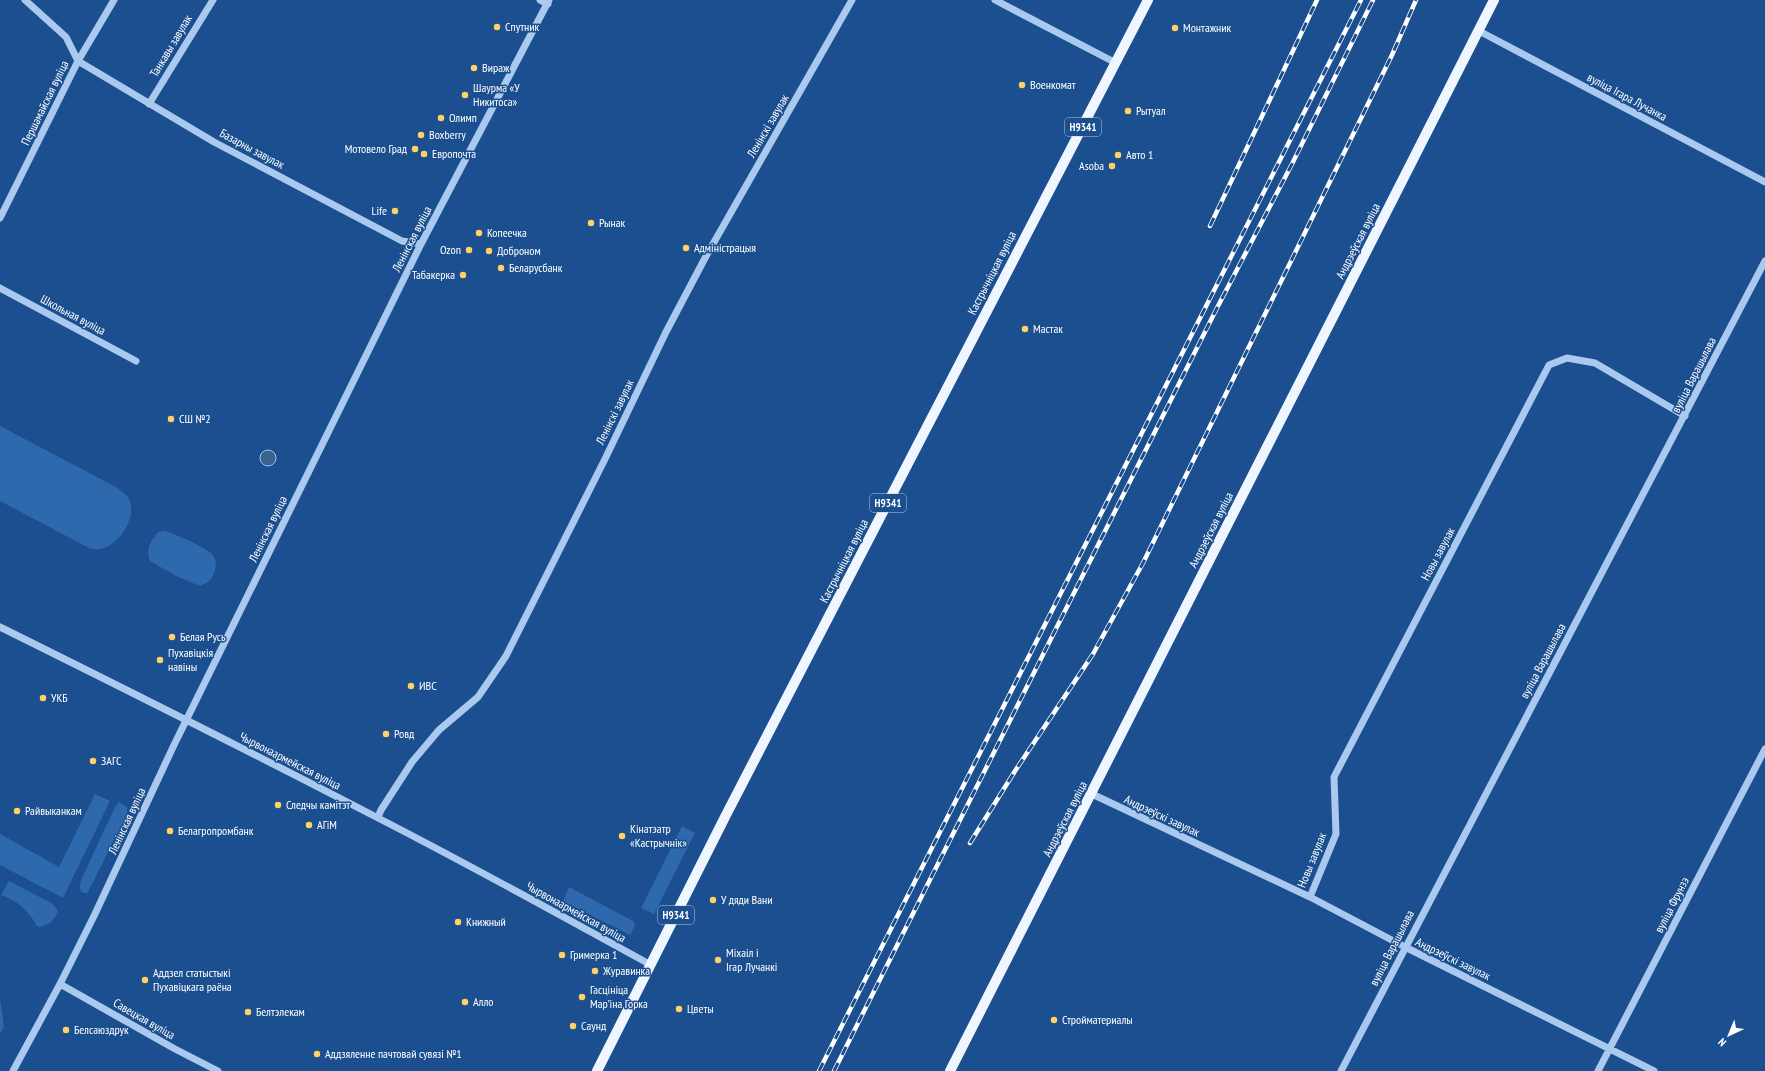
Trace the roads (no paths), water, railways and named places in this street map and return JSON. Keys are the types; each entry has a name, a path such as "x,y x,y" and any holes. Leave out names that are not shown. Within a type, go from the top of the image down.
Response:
{"main road":[{"name":"Кастрычніцкая вуліца","path":"597,1071 650,965 1148,0"},
{"name":"Андрэеўская вуліца","path":"950,1071 1494,0"}],"street":[{"path":"25,0 66,37 78,61"},
{"name":"Першамайская вуліца","path":"0,218 78,61 114,0"},
{"name":"Танкавы завулак","path":"149,104 212,0"},
{"path":"540,0 548,2"},
{"name":"Ленінскі завулак","path":"378,818 381,810 412,762 439,730 478,697 506,656 605,459 666,332 705,258 852,0"},
{"path":"995,0 1116,63"},
{"name":"Ленінская вуліца","path":"13,1071 60,984 104,896 187,720 421,244 548,2"},
{"name":"вуліца Ігара Лучанка","path":"1479,31 1765,182"},
{"name":"Базарны завулак","path":"78,61 214,142 402,241 421,244"},
{"name":"вуліца Варашылава","path":"1341,1071 1765,262"},
{"name":"Школьная вуліца","path":"0,288 136,361"},
{"name":"Новы завулак","path":"1310,897 1336,834 1334,777 1549,365 1568,358 1595,363 1685,416"},
{"name":"Чырвонаармейская вуліца","path":"0,627 187,720 268,763 378,818 650,965"},
{"name":"вуліца Фрунзэ","path":"1598,1071 1765,749"},
{"name":"Андрэеўскі завулак","path":"1092,794 1310,897 1405,947 1654,1071"},
{"name":"Савецкая вуліца","path":"60,984 166,1044 218,1071"}],"railway":[{"path":"1210,226 1317,0"},
{"path":"819,1071 1361,0"},
{"path":"834,1071 1217,308 1292,164 1373,0"},
{"path":"970,843 1015,771 1093,654 1143,563 1392,55 1416,0"}],"place":[{"name":"Спутник","path":"497,27"},
{"name":"Монтажник","path":"1175,28"},
{"name":"Вираж","path":"474,68"},
{"name":"Военкомат","path":"1022,85"},
{"name":"Шаурма «У Никитоса»","path":"465,95"},
{"name":"Рытуал","path":"1128,111"},
{"name":"Олимп","path":"441,118"},
{"name":"Boxberry","path":"421,135"},
{"name":"Мотовело Град","path":"415,149"},
{"name":"Европочта","path":"424,154"},
{"name":"Авто 1","path":"1118,155"},
{"name":"Asoba","path":"1112,166"},
{"name":"Life","path":"395,211"},
{"name":"Рынак","path":"591,223"},
{"name":"Копеечка","path":"479,233"},
{"name":"Адміністрацыя","path":"686,248"},
{"name":"Ozon","path":"469,250"},
{"name":"Доброном","path":"489,251"},
{"name":"Беларусбанк","path":"501,268"},
{"name":"Табакерка","path":"463,275"},
{"name":"Мастак","path":"1025,329"},
{"name":"СШ №2","path":"171,419"},
{"name":"Белая Русь","path":"172,637"},
{"name":"Пухавіцкія навіны","path":"160,660"},
{"name":"ИВС","path":"411,686"},
{"name":"УКБ","path":"43,698"},
{"name":"Ровд","path":"386,734"},
{"name":"ЗАГС","path":"93,761"},
{"name":"Следчы камітэт","path":"278,805"},
{"name":"Райвыканкам","path":"17,811"},
{"name":"АГіМ","path":"309,825"},
{"name":"Белагропромбанк","path":"170,831"},
{"name":"Кінатэатр «Кастрычнік»","path":"622,836"},
{"name":"У дяди Вани","path":"713,900"},
{"name":"Книжный","path":"458,922"},
{"name":"Гримерка 1","path":"562,955"},
{"name":"Міхаіл і Ігар Лучанкі","path":"718,960"},
{"name":"Журавинка","path":"595,971"},
{"name":"Аддзел статыстыкі Пухавіцкага раёна","path":"145,980"},
{"name":"Гасцініца Марʼіна Горка","path":"582,997"},
{"name":"Алло","path":"465,1002"},
{"name":"Цветы","path":"679,1009"},
{"name":"Белтэлекам","path":"248,1012"},
{"name":"Стройматериалы","path":"1054,1020"},
{"name":"Саунд","path":"573,1026"},
{"name":"Белсаюздрук","path":"66,1030"},
{"name":"Аддзяленне пачтовай сувязі №1","path":"317,1054"}]}
